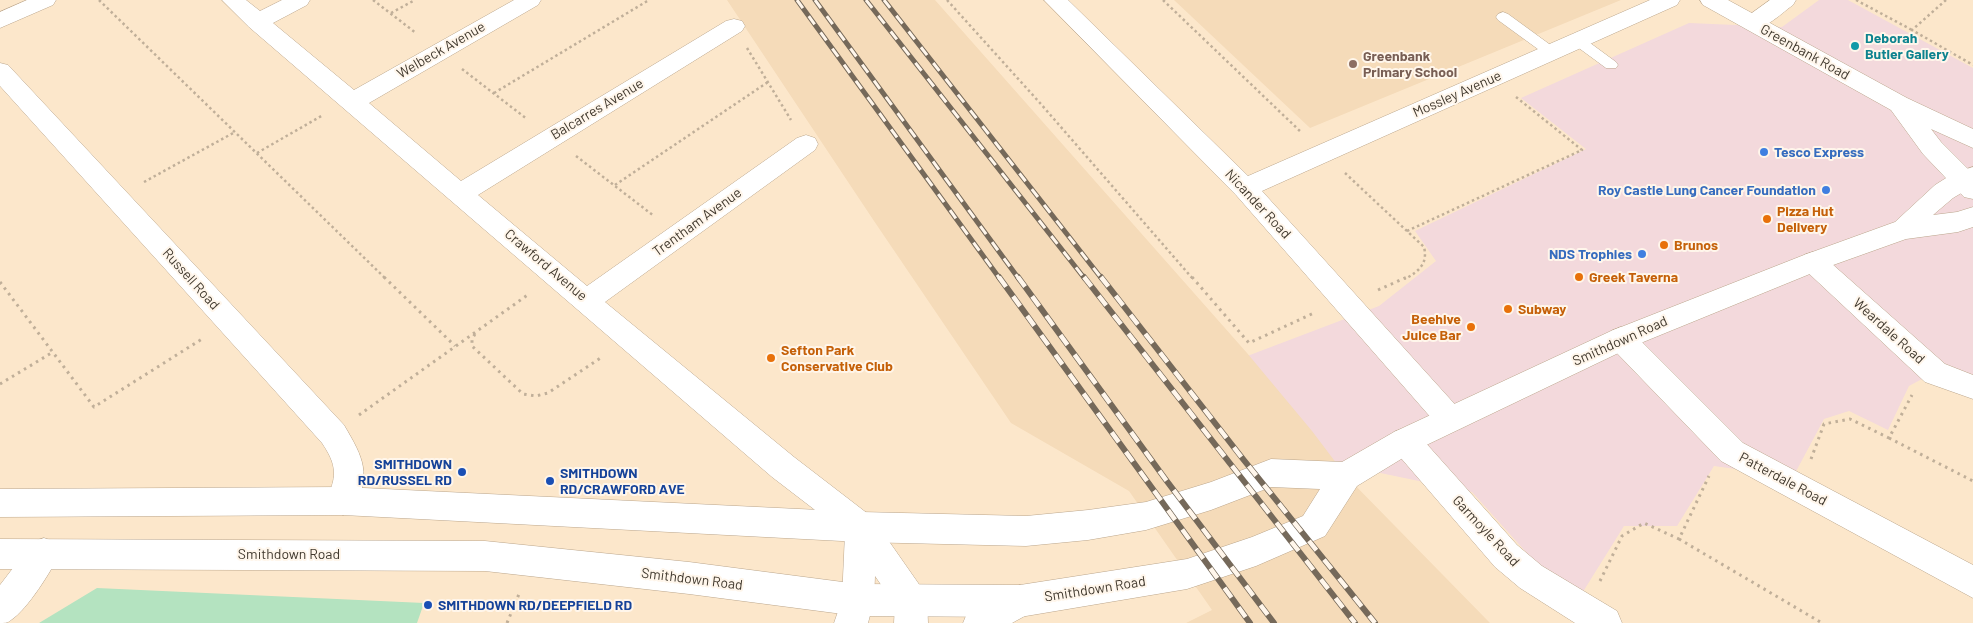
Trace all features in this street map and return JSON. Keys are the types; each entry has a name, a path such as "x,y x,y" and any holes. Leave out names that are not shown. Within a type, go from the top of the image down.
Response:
{"main road":[{"path":"0,21 46,0"},
{"name":"Crawford Avenue","path":"233,0 587,300 629,338 783,467 861,527 911,612"},
{"path":"257,22 299,0"},
{"name":"Welbeck Avenue","path":"352,100 530,0"},
{"name":"Nicander Road","path":"1055,0 1245,188 1450,418"},
{"name":"Mossley Avenue","path":"1245,188 1669,0"},
{"name":"Greenbank Road","path":"1711,0 1899,104 1973,139"},
{"path":"1754,23 1786,0"},
{"name":"Balcarres Avenue","path":"461,193 734,26"},
{"name":"Russell Road","path":"0,71 333,434 348,460 350,477 343,501"},
{"name":"Greenbank Road","path":"1899,104 1932,148 1969,182"},
{"name":"Trentham Avenue","path":"587,300 806,144"},
{"name":"Smithdown Road","path":"1904,229 1930,202 1969,182"},
{"name":"Smithdown Road","path":"0,554 485,556 689,578 854,612 911,612 1020,601 1187,574 1256,551 1314,526 1346,476 1405,441 1450,418 1621,338 1813,262 1904,229 1958,222 1973,217"},
{"name":"Weardale Road","path":"1813,262 1935,373 1973,387"},
{"name":"Patterdale Road","path":"1621,338 1732,452 1973,582"},
{"name":"Garmoyle Road","path":"1405,441 1506,556 1531,577 1595,617"},
{"path":"0,503 343,501 861,527 1026,531 1088,525 1146,516 1211,496 1271,473 1346,476"},
{"path":"854,612 861,527"},
{"path":"0,609 20,587 44,553"},
{"path":"980,623 1020,601"}],"lane":[{"path":"1503,17 1551,52"},
{"path":"1577,40 1611,65"}],"path":[{"path":"99,0 455,346"},
{"path":"391,13 415,0"},
{"path":"494,93 649,0"},
{"path":"947,0 1040,103 1249,343 1344,299"},
{"path":"1856,0 1973,65"},
{"path":"1912,30 1946,0"},
{"path":"734,26 806,144"},
{"path":"1407,231 1582,150 1493,78"},
{"path":"615,185 768,82"},
{"path":"257,153 352,100"},
{"path":"116,198 235,132"},
{"path":"333,434 556,274"},
{"path":"0,282 94,407 230,322"},
{"path":"477,331 472,339 472,346 523,394 530,396 548,393 629,338"},
{"path":"0,384 53,352"},
{"path":"1889,438 1917,386 1935,373"},
{"path":"1799,488 1824,424 1850,419 1973,481"},
{"path":"1679,539 1709,476 1732,452"},
{"path":"1595,617 1622,536 1644,523 1679,539 1822,623"}],"shaded area":[{"path":"727,0 935,0 1247,353 1312,431 1346,476 1490,623 1186,623 1212,610 1129,491 1011,423"},
{"name":"Greenbank Primary School","path":"1174,0 1621,0 1310,128"},
{"path":"1819,0 1848,0 1973,68 1973,385 1922,379 1909,386 1888,430 1849,411 1824,419 1793,477 1714,466 1677,526 1624,526 1581,595 1534,561 1472,492 1250,446 1242,358 1379,306 1436,261 1415,231 1586,149 1521,98 1689,23 1782,27"}],"green space":[{"path":"97,588 424,603 417,623 39,623"}],"railway":[{"path":"797,0 1000,279"},
{"path":"815,0 1019,279"},
{"path":"866,0 1085,279"},
{"path":"884,0 1102,279"},
{"path":"999,277 1250,623"},
{"path":"1018,277 1166,480 1274,623"},
{"path":"1084,277 1355,623"},
{"path":"1101,277 1243,459 1375,623"}],"place":[{"name":"Deborah Butler Gallery","path":"1855,46"},
{"name":"Greenbank Primary School","path":"1353,64"},
{"name":"Tesco Express","path":"1764,152"},
{"name":"Roy Castle Lung Cancer Foundation","path":"1826,190"},
{"name":"Pizza Hut Delivery","path":"1767,219"},
{"name":"Brunos","path":"1664,245"},
{"name":"NDS Trophies","path":"1642,254"},
{"name":"Greek Taverna","path":"1579,277"},
{"name":"Subway","path":"1508,309"},
{"name":"Beehive Juice Bar","path":"1471,327"},
{"name":"Sefton Park Conservative Club","path":"771,358"},
{"name":"SMITHDOWN RD/RUSSEL RD","path":"462,472"},
{"name":"SMITHDOWN RD/CRAWFORD AVE","path":"550,481"},
{"name":"SMITHDOWN RD/DEEPFIELD RD","path":"428,605"}]}
